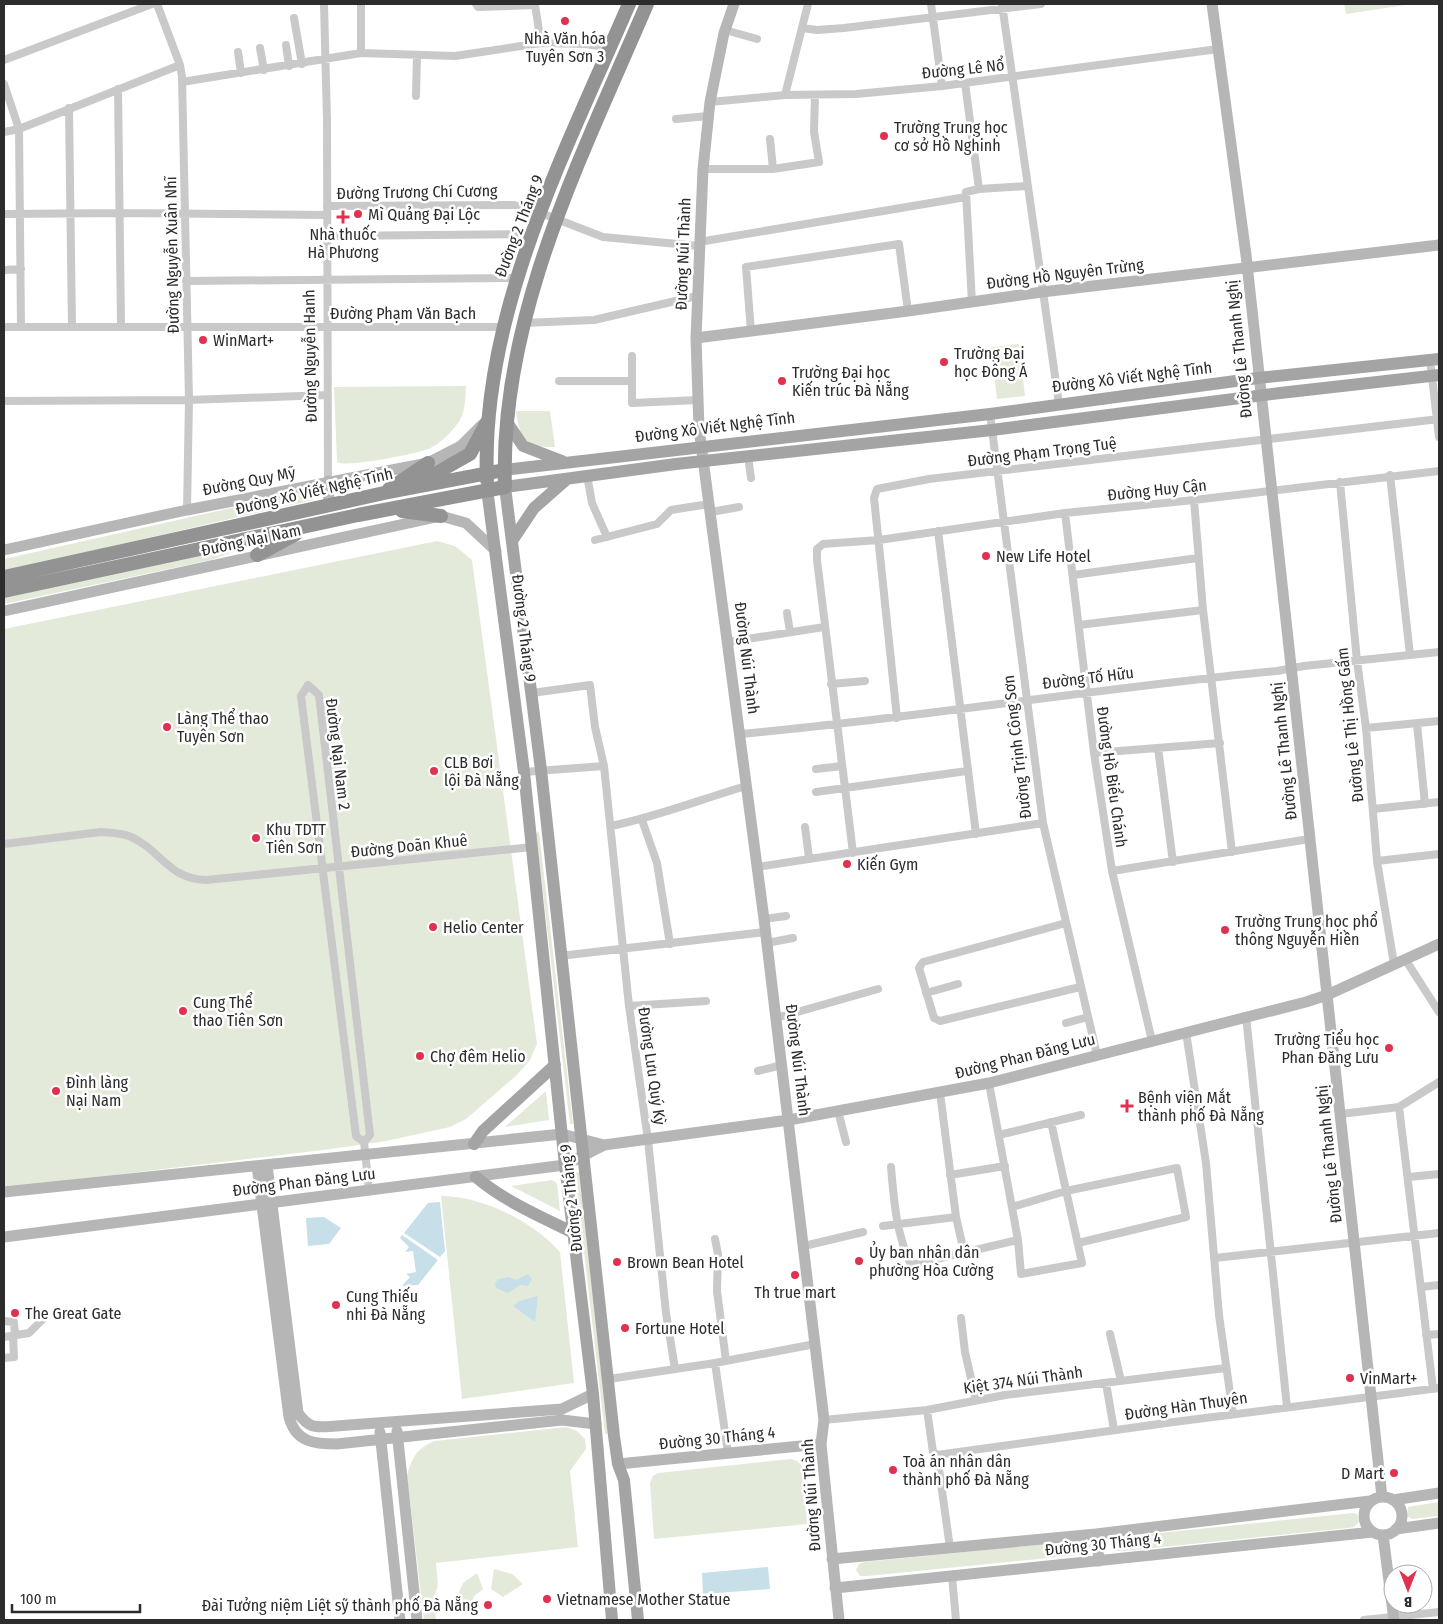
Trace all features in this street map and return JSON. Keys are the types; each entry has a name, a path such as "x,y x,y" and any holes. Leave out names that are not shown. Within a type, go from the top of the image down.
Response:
{"highway":[{"name":"Đường 2 Tháng 9","path":"487,489 489,419 503,327 516,278 532,234 629,4"},
{"name":"Đường 2 Tháng 9","path":"505,487 504,470 507,422 522,323 557,219 647,4"},
{"path":"410,488 470,454 489,419"},
{"path":"384,493 428,463"},
{"name":"Đường Xô Viết Nghệ Tĩnh","path":"4,577 384,493 504,470"},
{"name":"Đường Xô Viết Nghệ Tĩnh","path":"4,591 487,489 505,487"},
{"path":"391,509 441,516"},
{"path":"257,555 310,526"}],"main road":[{"name":"Đường Xô Viết Nghệ Tĩnh","path":"504,470 701,445 990,414 1258,378 1435,360"},
{"name":"Đường Xô Viết Nghệ Tĩnh","path":"505,487 748,456 992,430 1436,376"},
{"path":"507,422 522,446 564,462"},
{"path":"512,541 534,508 567,479"},
{"name":"Đường 2 Tháng 9","path":"505,487 532,693 618,1464 624,1480 638,1620"},
{"name":"Đường 2 Tháng 9","path":"487,489 524,772 565,1165 593,1394 612,1620"},
{"path":"474,1144 483,1131 554,1065"},
{"path":"476,1176 489,1188 529,1211 574,1233"},
{"path":"600,1465 618,1464"}],"street":[{"path":"4,60 152,4"},
{"name":"Đường Nguyễn Xuân Nhĩ","path":"157,4 180,65 182,82 189,400 187,510"},
{"name":"Đường Trương Chí Cương","path":"324,4 327,206 514,205 541,213 603,237 699,244 966,197"},
{"path":"361,4 361,54"},
{"path":"476,4 478,7 535,4 541,43"},
{"name":"Đường Núi Thành","path":"734,4 725,30 710,102 703,170 696,338 698,400 703,462 764,919 804,1246 824,1420 821,1444 839,1620"},
{"path":"785,95 808,4"},
{"path":"931,4 942,86"},
{"path":"802,28 844,28 1002,6 1040,4"},
{"name":"Đường Lê Thanh Nghị","path":"1212,4 1248,269 1258,378 1292,668 1309,839 1371,1396 1387,1498"},
{"path":"1002,6 1059,404"},
{"path":"294,18 302,64"},
{"path":"725,30 757,39"},
{"path":"182,82 361,54 455,56 541,43 586,44 610,48"},
{"path":"286,45 289,66"},
{"path":"260,48 264,70"},
{"name":"Đường Lê Nổ","path":"710,102 785,95 856,94 942,86 1218,50"},
{"path":"238,52 241,73"},
{"path":"416,96 417,55"},
{"path":"4,132 19,129 180,65"},
{"path":"965,83 979,189"},
{"path":"4,84 19,129 21,327"},
{"path":"118,89 122,326"},
{"path":"703,170 773,169 819,162 814,132 815,95"},
{"path":"69,108 72,327"},
{"path":"676,119 708,116"},
{"path":"770,140 773,169"},
{"path":"972,303 966,192 979,189 1027,186"},
{"name":"Đường Nguyễn Hanh","path":"327,206 326,327 329,506"},
{"path":"4,214 120,212 327,215"},
{"path":"327,236 532,234"},
{"path":"751,332 746,267 899,244 908,312"},
{"name":"Đường Hồ Nguyên Trừng","path":"696,338 908,312 1042,292 1439,245"},
{"path":"4,270 21,269"},
{"path":"186,281 516,278"},
{"path":"522,323 594,320 697,296"},
{"name":"Đường Phạm Văn Bạch","path":"4,327 503,327"},
{"path":"632,356 632,404 698,400"},
{"path":"1435,360 1439,436"},
{"path":"558,381 631,381"},
{"path":"4,401 189,400 327,395"},
{"name":"Đường Trịnh Công Sơn","path":"757,866 1043,823 990,414"},
{"name":"Đường Quy Mỹ","path":"4,550 187,510 428,463 461,446 489,419"},
{"name":"Đường Phạm Trọng Tuệ","path":"897,718 874,498 877,489 929,479 1438,419"},
{"path":"748,456 751,478"},
{"name":"Đường Huy Cận","path":"853,852 817,560 818,549 823,544 879,540 1066,513 1194,500 1390,475 1439,471"},
{"path":"1390,475 1410,655"},
{"path":"587,476 592,503 607,537"},
{"name":"Đường Lê Thị Hồng Gấm","path":"1340,482 1357,661 1366,728 1377,861 1394,964"},
{"path":"1194,500 1203,610 1232,852"},
{"path":"595,540 658,524 671,510 739,508"},
{"name":"Đường Hồ Biểu Chánh","path":"1066,513 1094,753 1112,871 1152,1041"},
{"name":"Đường Nại Nam","path":"4,611 441,516 466,523 496,551"},
{"path":"938,531 976,834"},
{"path":"1073,575 1198,558"},
{"path":"1079,625 1203,610"},
{"path":"787,614 790,632"},
{"path":"728,642 824,626"},
{"name":"Đường Tố Hữu","path":"740,734 897,718 1087,692 1439,652"},
{"path":"831,684 865,681"},
{"name":"Đường Nại Nam 2","path":"364,1142 356,1136 322,869 301,696 308,685 319,695 370,1135 364,1142 369,1190"},
{"name":"Đường 2 Tháng 9","path":"532,693 590,685"},
{"name":"Đường Lưu Quý Kỳ","path":"590,685 595,727 604,766 629,1006 648,1140 666,1313 675,1369"},
{"path":"1366,728 1439,721"},
{"path":"1417,724 1425,804"},
{"path":"1094,753 1220,743"},
{"path":"1158,748 1173,862"},
{"path":"524,772 604,766"},
{"path":"816,769 842,766"},
{"path":"816,792 967,771"},
{"path":"611,826 642,820 673,807 746,786"},
{"path":"1373,809 1439,802"},
{"path":"642,820 657,863 670,944"},
{"path":"1043,823 1097,1054"},
{"path":"805,827 809,858"},
{"name":"Đường Doãn Khuê","path":"4,844 102,832 115,833 129,836 168,866 192,879 322,869 532,848"},
{"path":"1112,871 1309,839"},
{"path":"1377,861 1439,854"},
{"path":"764,919 786,916"},
{"path":"1066,924 923,962 920,968 934,1018 940,1020 1080,987"},
{"path":"560,956 670,944 793,938"},
{"name":"Đường Phan Đăng Lưu","path":"4,1192 562,1134 604,1145 789,1120 989,1083 1327,995 1439,944"},
{"path":"1405,959 1439,1012"},
{"path":"926,993 958,984"},
{"path":"776,1018 878,989"},
{"path":"629,1006 706,1001"},
{"path":"1246,1016 1269,1253 1287,1406"},
{"path":"1066,1023 1088,1017"},
{"path":"1186,1032 1206,1163 1226,1368 1233,1414"},
{"path":"758,1071 782,1065"},
{"path":"1341,1114 1400,1107 1439,1082"},
{"path":"989,1083 1018,1240 1021,1274 1082,1263 1051,1122"},
{"path":"940,1093 956,1217 964,1252"},
{"path":"1400,1107 1426,1336 1436,1388"},
{"path":"838,1111 846,1142"},
{"path":"999,1135 1081,1115"},
{"name":"Đường Phan Đăng Lưu","path":"4,1237 565,1165 604,1145"},
{"path":"262,1166 291,1424 303,1439 313,1444 381,1440 562,1420 596,1424"},
{"path":"950,1175 1005,1166"},
{"path":"891,1167 897,1225 902,1246 910,1265 1018,1240"},
{"path":"1012,1207 1066,1191 1177,1168 1186,1217 1078,1243"},
{"path":"1409,1177 1439,1174"},
{"path":"266,1204 298,1414 305,1424 312,1427 562,1409 593,1394"},
{"path":"883,1226 956,1217"},
{"path":"804,1246 862,1232"},
{"path":"1215,1258 1355,1244 1439,1233"},
{"path":"715,1239 718,1254 717,1291 726,1361"},
{"path":"1421,1288 1439,1285"},
{"path":"4,1337 14,1336 34,1329 45,1317"},
{"path":"961,1318 965,1352 976,1400"},
{"path":"4,1320 14,1322 14,1356 4,1358"},
{"path":"1110,1334 1121,1381"},
{"path":"1426,1336 1439,1334"},
{"path":"609,1379 715,1363 815,1344"},
{"path":"715,1363 728,1453"},
{"name":"Kiệt 374 Núi Thành","path":"824,1420 927,1410 976,1400 1226,1368"},
{"path":"1106,1383 1114,1430"},
{"name":"Đường Hàn Thuyên","path":"937,1455 1287,1406 1436,1388"},
{"path":"927,1410 933,1452 937,1455 950,1548"},
{"path":"396,1421 417,1620"},
{"path":"380,1422 400,1620"},
{"name":"Đường 30 Tháng 4","path":"618,1464 821,1444"},
{"path":"1393,1619 1378,1534 1366,1525 1364,1515 1370,1502 1387,1498 1439,1493"},
{"path":"1387,1498 1402,1514 1396,1529"},
{"name":"Đường 30 Tháng 4","path":"832,1559 1096,1534 1370,1502"},
{"path":"1378,1534 1396,1529 1439,1523"},
{"path":"1096,1534 1100,1562"},
{"name":"Đường 30 Tháng 4","path":"835,1588 1378,1534"},
{"path":"391,1541 408,1539"},
{"path":"952,1576 956,1620"},
{"path":"1364,1620 1437,1615"}],"green space":[{"path":"1344,4 1412,4 1346,14"},
{"path":"1019,344 1025,396 997,399 991,347"},
{"path":"466,386 464,408 460,420 446,437 432,447 381,460 353,463 337,462 334,387"},
{"path":"516,411 550,411 555,447 537,446 526,440 522,435"},
{"path":"320,488 313,500 4,571 4,559"},
{"path":"264,541 211,560 4,604 4,597"},
{"name":"Khu TDTT Tiên Sơn","path":"437,541 455,546 472,560 537,1044 530,1060 517,1075 466,1119 450,1127 386,1141 331,1149 4,1188 4,629"},
{"path":"539,832 573,1124 570,1124 536,833"},
{"path":"546,1091 549,1120 505,1127"},
{"path":"579,1172 608,1433 605,1434 575,1173"},
{"path":"552,1180 557,1183 560,1211 511,1186"},
{"path":"441,1196 473,1200 506,1212 536,1230 560,1252 574,1383 462,1399"},
{"path":"566,1427 577,1431 585,1439 586,1449 570,1471 578,1547 436,1563 438,1586 434,1596 436,1620 424,1620 407,1476 416,1454 435,1441"},
{"path":"791,1459 797,1461 802,1466 807,1524 654,1539 650,1483 653,1476 658,1473"},
{"path":"1439,1502 1439,1516 1412,1519 1407,1516 1408,1507"},
{"path":"1357,1514 1359,1522 1354,1527 1348,1528 1124,1551 1117,1551 1113,1545 1116,1539 1121,1537"},
{"path":"1087,1540 1093,1545 1093,1550 1088,1554 867,1576 860,1576 856,1570 859,1564 864,1562"},
{"path":"494,1569 512,1574 523,1584 503,1597 491,1589"},
{"path":"477,1573 483,1589 474,1596 472,1602 455,1601 463,1583"}],"water":[{"path":"440,1202 445,1251 440,1257 404,1233 428,1203"},
{"path":"324,1217 341,1228 329,1244 308,1246 306,1218"},
{"path":"402,1235 438,1260 418,1285 402,1286 410,1277 406,1274 416,1272 413,1251 405,1252 409,1247 400,1238"},
{"path":"528,1274 532,1279 528,1286 520,1285 508,1293 496,1288 495,1284 498,1279 508,1277 517,1280"},
{"path":"538,1296 535,1322 513,1306 519,1301"},
{"path":"768,1567 770,1589 703,1594 702,1573"}],"place":[{"name":"Nhà Văn hóa Tuyên Sơn 3","path":"565,21"},
{"name":"Trường Trung học cơ sở Hồ Nghinh","path":"884,136"},
{"name":"Mì Quảng Đại Lộc","path":"358,214"},
{"name":"Nhà thuốc Hà Phương","path":"343,217"},
{"name":"WinMart+","path":"203,340"},
{"name":"Trường Đại học Đông Á","path":"944,362"},
{"name":"Trường Đại học Kiến trúc Đà Nẵng","path":"782,381"},
{"name":"New Life Hotel","path":"986,556"},
{"name":"Làng Thể thao Tuyên Sơn","path":"167,727"},
{"name":"CLB Bơi lội Đà Nẵng","path":"434,771"},
{"name":"Khu TDTT Tiên Sơn","path":"256,838"},
{"name":"Kiến Gym","path":"847,864"},
{"name":"Helio Center","path":"433,927"},
{"name":"Trường Trung học phổ thông Nguyễn Hiền","path":"1225,930"},
{"name":"Cung Thể thao Tiên Sơn","path":"183,1011"},
{"name":"Trường Tiểu học Phan Đăng Lưu","path":"1389,1048"},
{"name":"Chợ đêm Helio","path":"420,1056"},
{"name":"Đình làng Nại Nam","path":"56,1091"},
{"name":"Bệnh viện Mắt thành phố Đà Nẵng","path":"1127,1106"},
{"name":"Ủy ban nhân dân phường Hòa Cường","path":"859,1261"},
{"name":"Brown Bean Hotel","path":"617,1262"},
{"name":"Th true mart","path":"795,1275"},
{"name":"Cung Thiếu nhi Đà Nẵng","path":"336,1305"},
{"name":"The Great Gate","path":"15,1313"},
{"name":"Fortune Hotel","path":"625,1328"},
{"name":"VinMart+","path":"1350,1378"},
{"name":"Toà án nhân dân thành phố Đà Nẵng","path":"893,1470"},
{"name":"D Mart","path":"1394,1473"},
{"name":"Vietnamese Mother Statue","path":"547,1599"},
{"name":"Đài Tưởng niệm Liệt sỹ thành phố Đà Nẵng","path":"488,1605"}]}
